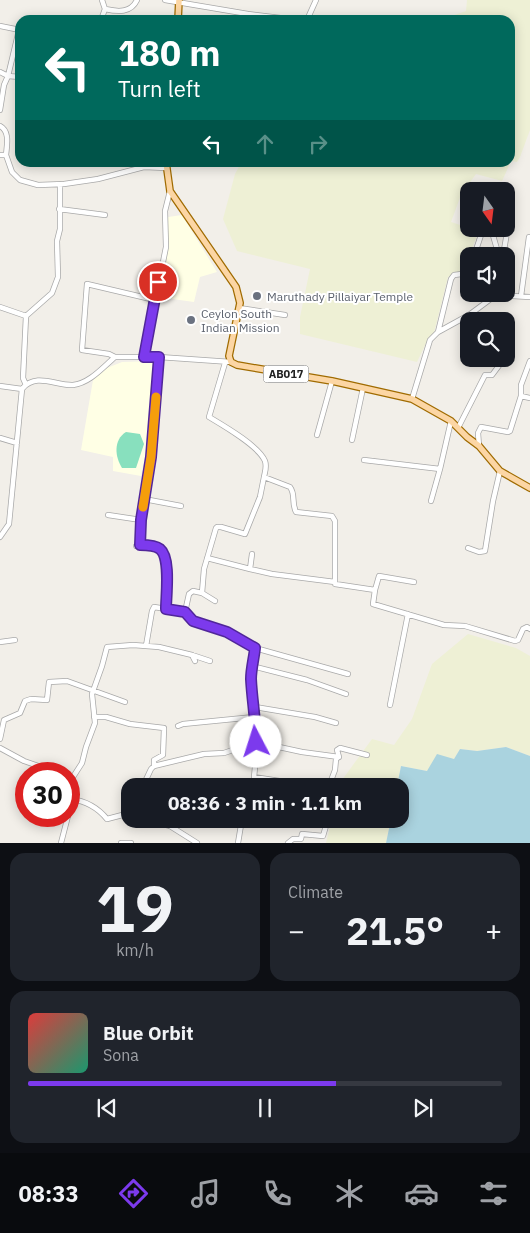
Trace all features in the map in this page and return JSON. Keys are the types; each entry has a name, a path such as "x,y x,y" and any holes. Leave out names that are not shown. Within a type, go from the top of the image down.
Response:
{"main road":[{"path":"178,15 179,2"},
{"path":"166,167 170,191 236,287 239,308 228,362"},
{"name":"AB017","path":"228,362 237,366 332,381 412,399 451,421 479,446 500,471 530,488"}],"street":[{"path":"102,0 105,9 103,15"},
{"path":"105,9 111,11 128,10 134,7 137,0"},
{"path":"166,0 256,15"},
{"path":"309,15 316,0"},
{"path":"0,26 15,29"},
{"path":"0,110 4,85 15,49"},
{"path":"0,72 15,77"},
{"path":"0,126 6,132 6,154 12,172 20,180 38,185 60,184 98,179 144,167"},
{"path":"0,156 6,154"},
{"path":"0,537 9,524 24,387 26,316 52,293 58,277 57,241 60,229 60,184"},
{"path":"144,357 166,247 165,211 170,191"},
{"path":"59,209 105,215"},
{"path":"521,296 528,237"},
{"path":"438,332 451,279 454,275 460,274"},
{"path":"155,300 87,284 82,350 115,357 159,357 228,362 209,417 259,453 264,460 266,468 260,497 245,534 217,526 207,558 202,592"},
{"path":"515,296 530,297"},
{"path":"412,399 430,340 438,332 469,315 486,302"},
{"path":"0,307 26,316"},
{"path":"239,308 284,315"},
{"path":"0,386 24,387 33,381 47,380 73,385 87,381 115,357"},
{"path":"159,357 151,457 138,545 155,546 164,554 167,564 166,609"},
{"path":"479,446 478,434 481,427 508,432 510,430 530,361"},
{"path":"458,428 485,375 492,375 498,367"},
{"path":"317,435 332,381"},
{"path":"352,440 363,388"},
{"path":"521,396 530,398"},
{"path":"431,501 451,421"},
{"path":"0,438 17,443"},
{"path":"364,460 440,469"},
{"path":"468,548 480,552 485,551 500,471"},
{"path":"264,477 290,488 294,497 292,505 296,512 332,516 335,521 335,582"},
{"path":"144,498 181,506"},
{"path":"108,515 141,520"},
{"path":"250,569 252,554"},
{"path":"207,558 272,574 335,582 335,584 375,590"},
{"path":"414,582 380,576 373,604 444,625 465,626 516,641 523,629 527,627 530,629"},
{"path":"185,612 190,593 193,591 202,592 215,601"},
{"path":"146,646 152,611 156,607 185,612 193,621 227,632 255,648 348,674"},
{"path":"390,705 408,614"},
{"path":"0,642 15,640"},
{"path":"80,766 95,723 92,694 102,666 106,647 133,645 159,647 192,655 210,662"},
{"path":"255,648 251,678 255,707 254,777 260,778"},
{"path":"192,655 195,661"},
{"path":"252,666 306,680 346,694"},
{"path":"0,739 4,720 20,712 25,701 31,699 47,700 49,682 67,681 126,702"},
{"path":"255,707 315,716 336,723"},
{"path":"94,718 106,717 130,724 164,728 163,755 154,760 154,766 147,778"},
{"path":"178,726 254,717"},
{"path":"154,766 204,754 224,754 256,742 302,752 339,757"},
{"path":"0,748 27,762"},
{"path":"339,757 337,750 340,748 368,755"},
{"path":"332,778 336,759 339,757"},
{"path":"80,800 100,810 107,819 121,815"},
{"path":"62,843 65,827"},
{"path":"173,828 197,843"},
{"path":"238,843 240,828"},
{"path":"288,843 293,839 300,839 302,834 323,836 325,828"},
{"path":"121,843 131,843"}],"shaded area":[{"path":"467,0 530,0 530,130 517,162 515,162 515,15 454,15 466,11"},
{"path":"239,167 508,167 502,181 476,174 470,182 460,182 460,198 451,222 460,225 460,238 476,238 473,247 460,247 460,274 448,277 434,333 429,337 417,362 300,334 300,317 310,269 237,251 223,219 235,174"},
{"path":"182,215 217,272 200,277 194,302 158,297 168,248 168,217"},
{"path":"154,361 146,451 141,476 113,471 113,457 81,450 93,380 107,368 122,362"},
{"path":"468,634 516,648 530,656 530,756 506,747 477,751 460,749 454,759 427,771 401,766 399,778 343,778 372,739 394,745 412,719 432,664"},
{"path":"330,828 389,828 386,843 326,843"}],"green space":[{"path":"126,432 140,434 144,444 136,468 122,468 118,459 117,444"}],"water":[{"path":"506,747 530,756 530,843 386,843 389,828 409,828 409,778 399,778 401,766 427,771 437,754 454,759 460,749 477,751"}],"slow traffic":[{"path":"143,507 151,457 156,397"}],"place":[{"name":"Maruthady Pillaiyar Temple","path":"257,296"},
{"name":"Ceylon South Indian Mission","path":"191,320"}],"route":[{"path":"158,282 144,357 159,357 151,457 141,520 140,545 155,546 160,548 164,554 167,564 166,609 185,612 191,620 227,632 255,648 251,678 255,707 256,742"}]}
